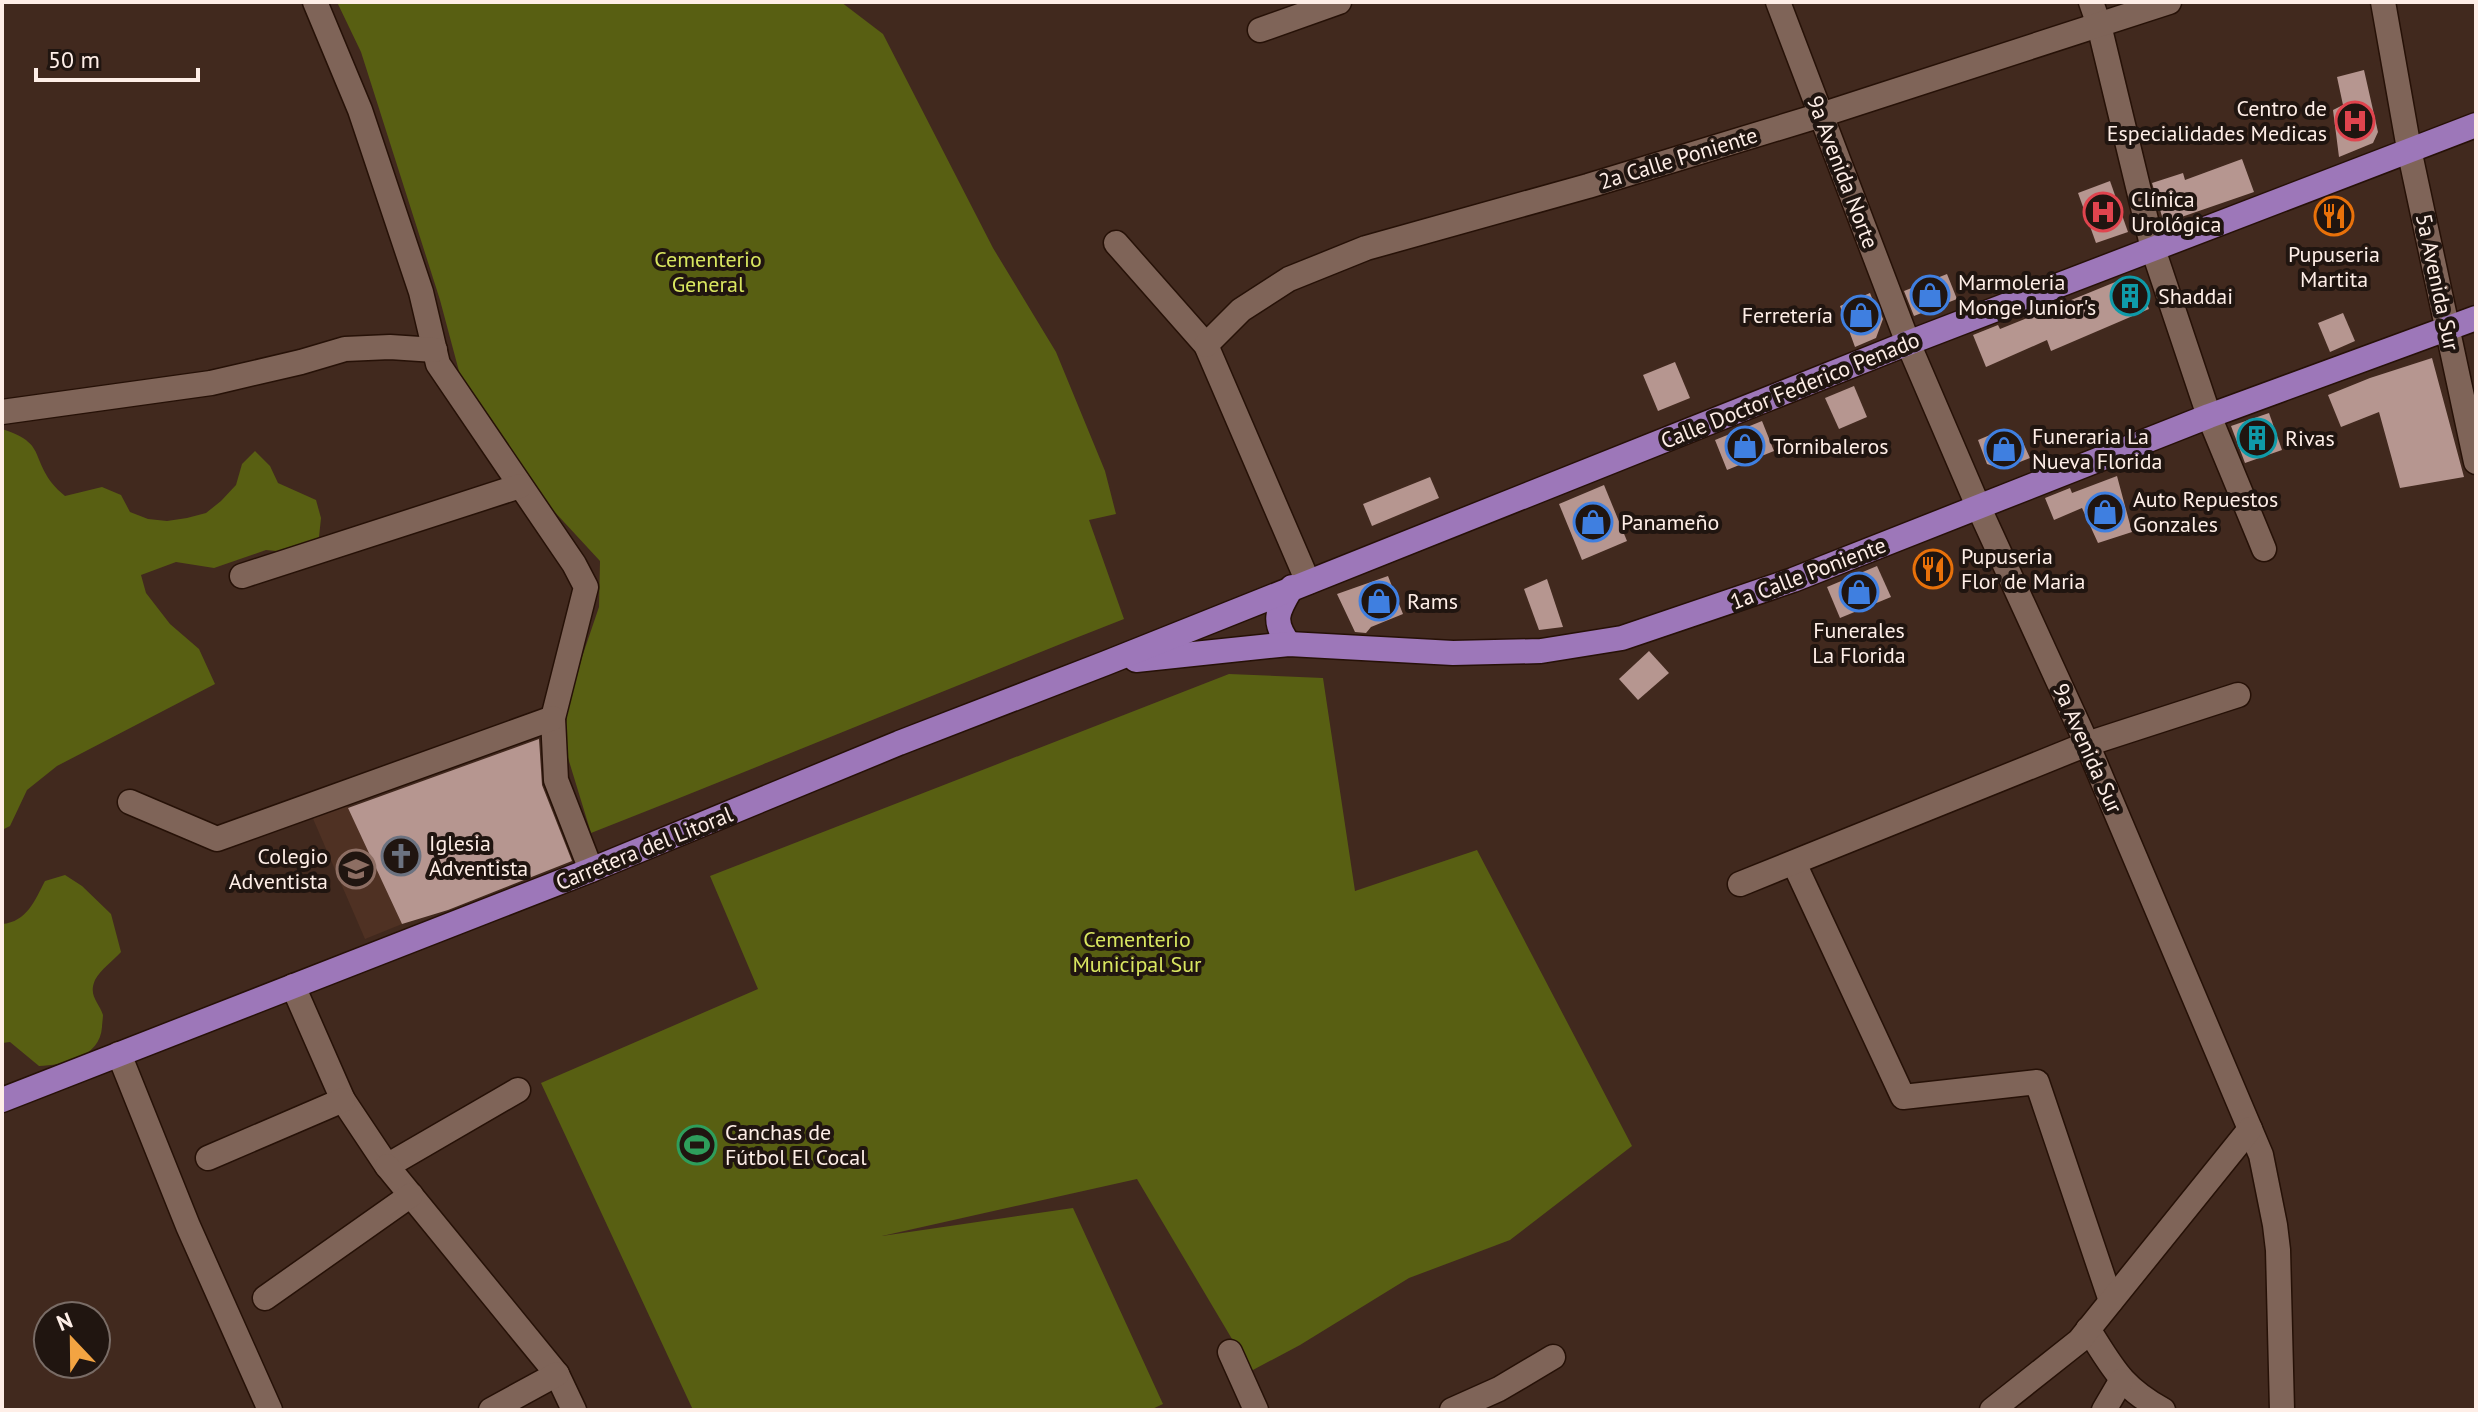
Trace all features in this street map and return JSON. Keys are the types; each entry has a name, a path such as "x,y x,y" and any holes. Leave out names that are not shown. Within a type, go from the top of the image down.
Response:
{"main road":[{"name":"Calle Doctor Federico Penado","path":"1106,663 1908,343 2476,125"},
{"name":"1a Calle Poniente","path":"1106,663 1289,644 1453,653 1541,651 1622,638 1793,580 2209,416 2476,318"},
{"path":"1289,644 1281,634 1277,619 1280,609 1300,585"},
{"name":"Carretera del Litoral","path":"2,1100 591,870 899,743 1106,663"}],"street":[{"path":"315,2 360,110 421,292 438,364 574,564 586,587 553,718 556,780 591,870"},
{"path":"1260,30 1339,2"},
{"name":"9a Avenida Norte","path":"1778,2 1908,343"},
{"name":"2a Calle Poniente","path":"1206,345 1241,310 1289,279 1366,248 1588,186 1821,115 2095,13 2169,2"},
{"name":"5a Avenida Sur","path":"2383,2 2409,149 2476,462"},
{"path":"2095,13 2153,249 2209,416 2264,549"},
{"path":"1116,243 1206,345 1300,585"},
{"name":"9a Avenida Sur","path":"1908,343 1978,506 2087,744 2261,1155 2278,1250 2282,1410"},
{"path":"2,412 211,383 345,349 390,347 435,350"},
{"path":"242,576 520,486"},
{"path":"1740,884 2087,744 2238,695"},
{"path":"130,802 217,839 553,718"},
{"path":"1794,863 1903,1097 2037,1082 2111,1301"},
{"path":"293,986 343,1100 387,1166 557,1374 574,1410"},
{"path":"119,1054 188,1226 270,1410"},
{"path":"387,1166 518,1090"},
{"path":"208,1158 343,1100"},
{"path":"1992,1410 2079,1341 2250,1129"},
{"path":"265,1298 411,1195"},
{"path":"2088,1329 2121,1381 2144,1400 2163,1410"},
{"path":"1230,1352 1256,1410"},
{"path":"1452,1410 1499,1389 1553,1357"},
{"path":"491,1410 557,1374"},
{"path":"2104,1410 2121,1381"}],"shaded area":[{"name":"Colegio Adventista","path":"347,805 402,924 365,939 311,814"}],"green space":[{"name":"Cementerio General","path":"337,2 841,2 883,34 993,248 1056,352 1105,471 1116,514 1089,520 1124,619 591,833 561,735 599,607 600,561 551,508 460,375 440,300 361,52"},
{"path":"2,429 31,444 51,482 65,496 102,487 121,495 130,512 148,519 167,521 187,518 206,513 221,501 236,485 242,464 255,451 270,466 278,483 316,500 321,518 319,537 304,548 286,552 266,550 214,568 176,562 141,575 146,593 170,624 199,649 215,684 57,766 27,790 10,826 2,830"},
{"name":"Cementerio Municipal Sur","path":"1229,674 1323,678 1355,891 1477,850 1632,1146 1510,1240 1409,1278 1300,1345 1251,1371 1137,1179 882,1236 1073,1208 1163,1404 1150,1410 693,1410 541,1083 758,989 710,876"},
{"path":"65,875 82,886 111,914 121,952 100,973 93,986 93,995 103,1015 100,1038 95,1046 79,1058 39,1066 10,1042 2,1043 2,924 24,915 45,881"}],"building":[{"name":"Centro de Especialidades Medicas","path":"2364,70 2378,132 2373,143 2339,157 2333,110 2343,105 2337,77"},
{"path":"2242,159 2254,192 2164,223 2152,183 2183,173 2185,180"},
{"name":"Clínica Urológica","path":"2110,181 2128,232 2096,243 2078,193"},
{"name":"Pupuseria Martita","path":"2338,196 2351,228 2331,236 2318,204"},
{"name":"Marmoleria Monge Junior's","path":"1947,274 1957,299 1914,316 1904,291"},
{"path":"2130,276 2138,280 2149,309 2051,351 2047,340 1986,367 1973,335 1998,325 2000,329"},
{"name":"Ferretería","path":"1870,293 1883,319 1876,338 1855,347 1840,306"},
{"path":"2343,313 2355,341 2330,352 2318,323"},
{"path":"2432,358 2464,477 2400,488 2379,412 2341,427 2328,395"},
{"path":"1675,362 1690,398 1658,411 1643,375"},
{"path":"1854,386 1867,417 1839,429 1825,398"},
{"name":"Rivas","path":"2269,413 2282,450 2245,463 2231,426"},
{"name":"Tornibaleros","path":"1762,421 1774,451 1727,470 1715,440"},
{"name":"Funeraria La Nueva Florida","path":"2002,430 2007,439 2020,436 2030,458 2002,469 1987,464 1978,440"},
{"name":"Auto Repuestos Gonzales","path":"2117,476 2132,532 2098,543 2082,508 2054,520 2045,498 2070,488 2072,493"},
{"path":"1430,477 1439,498 1372,526 1363,504"},
{"name":"Panameño","path":"1604,485 1627,541 1582,560 1559,504"},
{"name":"Funerales La Florida","path":"1877,566 1891,597 1840,618 1827,587"},
{"name":"Rams","path":"1388,576 1403,614 1371,627 1366,633 1355,632 1337,594"},
{"path":"1547,579 1563,627 1539,630 1524,589"},
{"path":"1649,651 1669,673 1638,700 1619,679"},
{"path":"539,739 542,785 572,861 448,910 402,924 348,808"}],"place":[{"name":"Centro de Especialidades Medicas","path":"2355,121"},
{"name":"Clínica Urológica","path":"2103,212"},
{"name":"Pupuseria Martita","path":"2334,216"},
{"name":"Marmoleria Monge Junior's","path":"1930,295"},
{"name":"Shaddai","path":"2130,296"},
{"name":"Ferretería","path":"1861,315"},
{"name":"Rivas","path":"2257,438"},
{"name":"Tornibaleros","path":"1745,446"},
{"name":"Funeraria La Nueva Florida","path":"2004,449"},
{"name":"Auto Repuestos Gonzales","path":"2105,512"},
{"name":"Panameño","path":"1593,522"},
{"name":"Pupuseria Flor de Maria","path":"1933,569"},
{"name":"Funerales La Florida","path":"1859,592"},
{"name":"Rams","path":"1379,601"},
{"name":"Iglesia Adventista","path":"401,856"},
{"name":"Colegio Adventista","path":"356,869"},
{"name":"Canchas de Fútbol El Cocal","path":"697,1145"}]}
